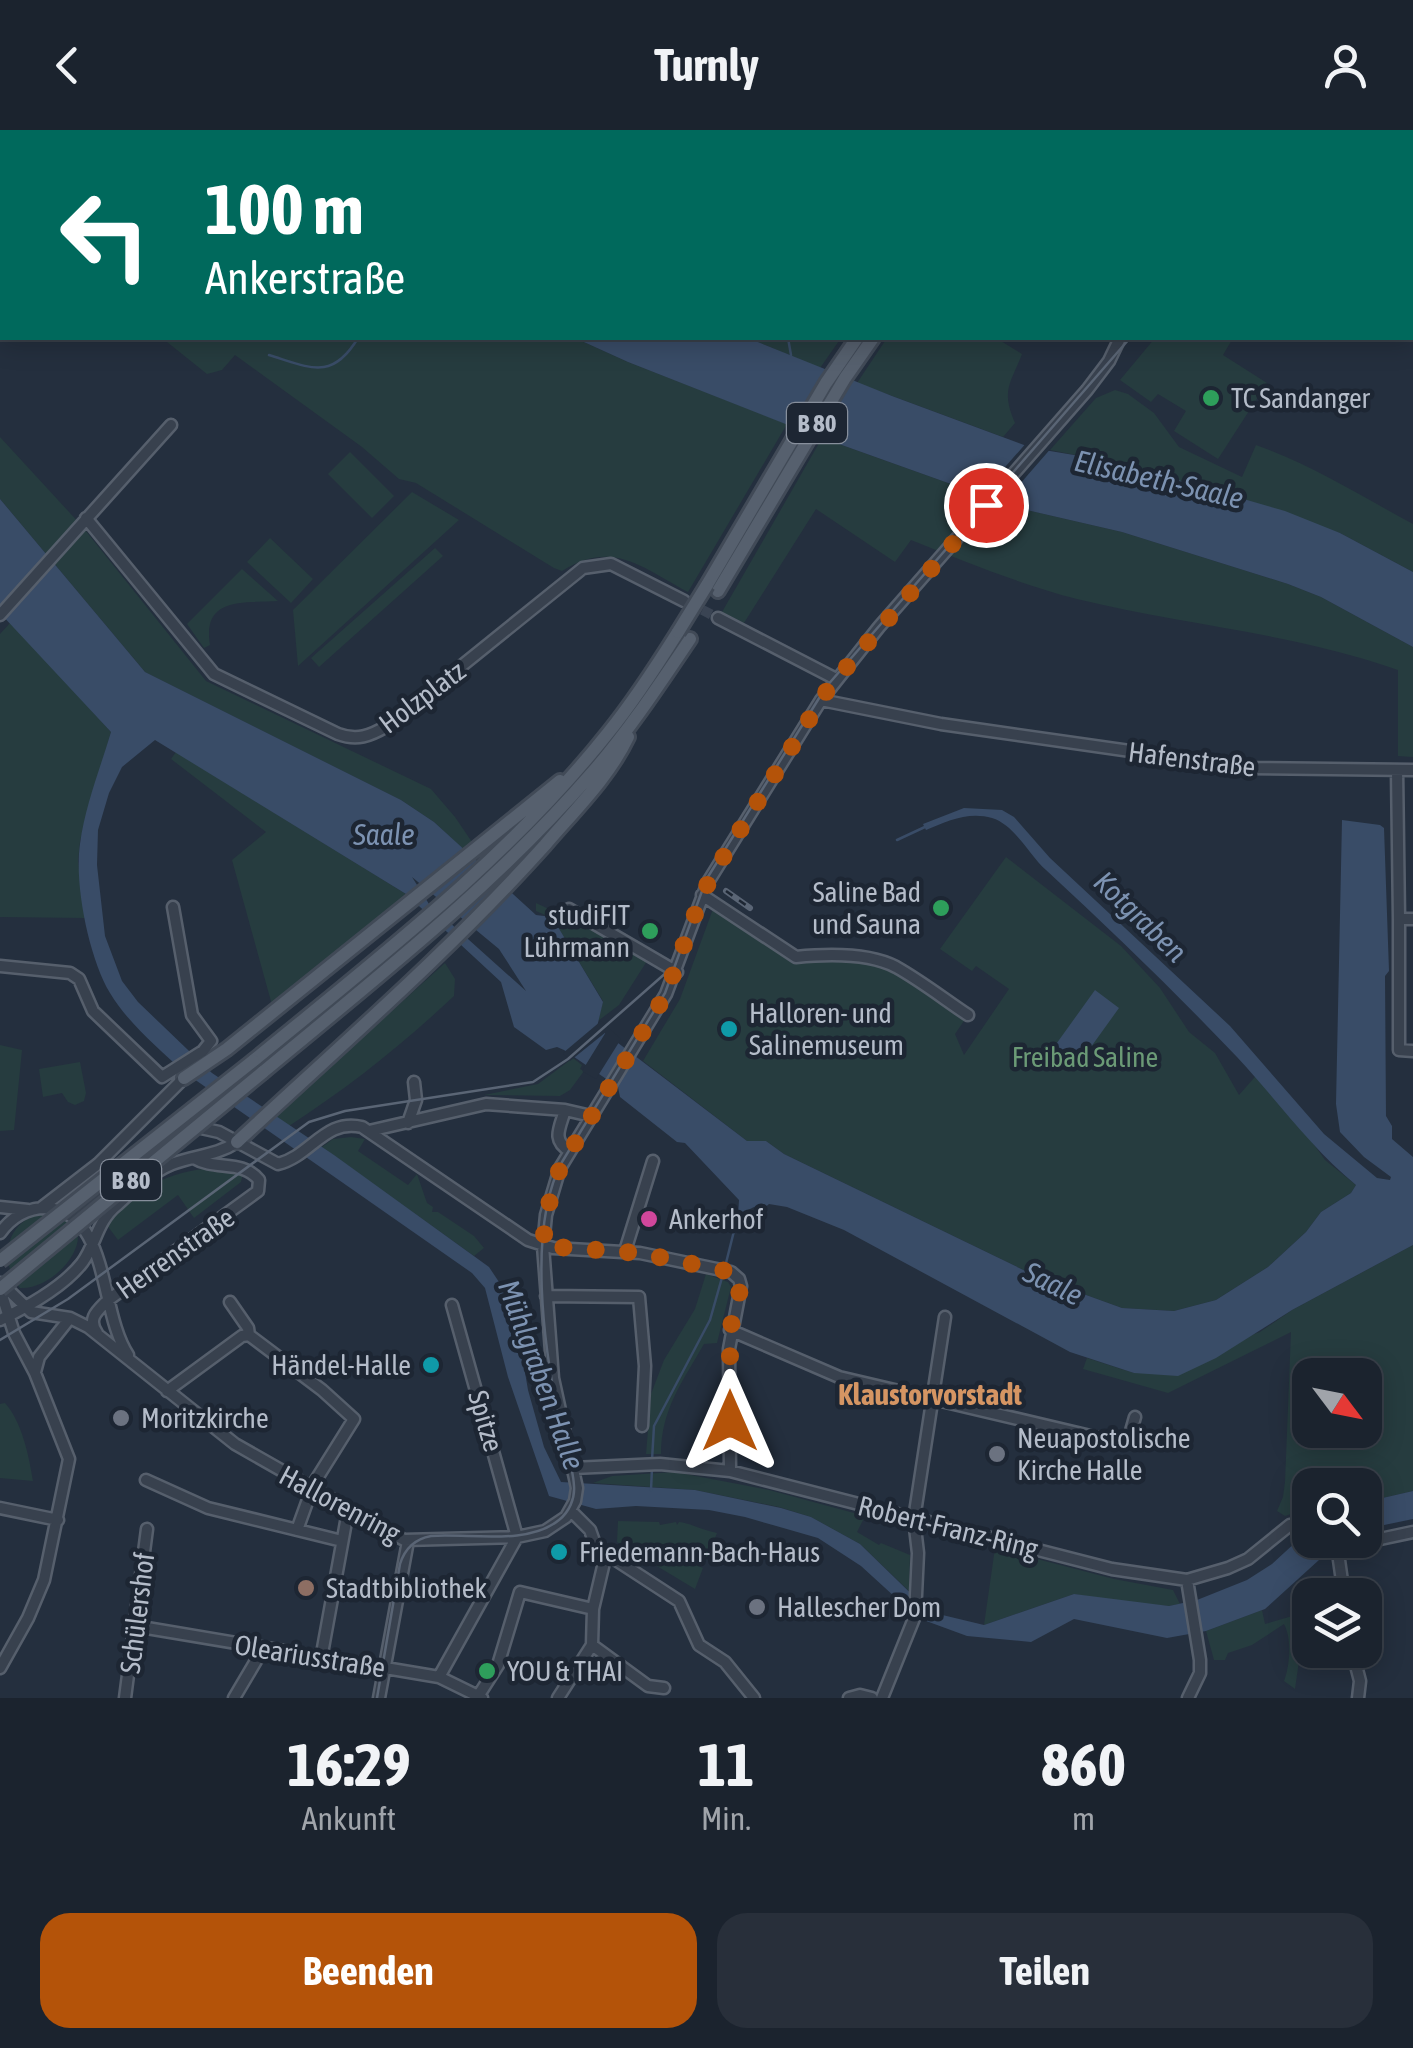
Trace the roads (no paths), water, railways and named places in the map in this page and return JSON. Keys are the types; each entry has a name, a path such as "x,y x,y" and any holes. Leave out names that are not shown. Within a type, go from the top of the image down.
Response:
{"main road":[{"name":"B 80","path":"0,1287 402,946 592,773 656,690 826,383 855,340"},
{"name":"B 80","path":"760,508 871,340"},
{"name":"B 80","path":"510,850 684,636"},
{"path":"238,1142 423,969 526,866 619,756 640,712"},
{"path":"179,1074 382,924 582,765"},
{"name":"B 80","path":"0,1260 258,1066"}],"street":[{"path":"754,1698 725,1662 699,1645 678,1601 596,1547 590,1530 572,1508 574,1473 553,1378 543,1246 553,1186 677,972 702,895 821,700 1104,370 1119,340"},
{"path":"0,616 171,425"},
{"name":"Holzplatz","path":"86,518 214,674 346,737 364,738 387,726 584,568 612,564 684,601"},
{"path":"718,618 836,679"},
{"name":"Hafenstraße","path":"821,700 940,724 1250,768 1413,770"},
{"path":"1397,770 1399,1050 1413,1052"},
{"path":"702,895 796,958 820,954 881,961 968,1015"},
{"path":"173,907 192,1015 211,1041 208,1056"},
{"path":"569,909 677,972"},
{"path":"1399,918 1413,918"},
{"path":"0,966 70,973 79,979 93,1011 162,1077 179,1074"},
{"path":"0,1234 14,1218 35,1209 98,1164 179,1074"},
{"path":"408,1123 416,1100 414,1082"},
{"path":"416,1100 436,1116"},
{"path":"369,1131 486,1104 565,1110 591,1116"},
{"path":"565,1110 557,1137 559,1144 570,1152"},
{"path":"71,1215 192,1126 205,1127 238,1142 273,1164 283,1164 328,1131 346,1124 369,1131 515,1232 543,1246 625,1251 731,1272 739,1279 741,1286 730,1330 730,1471"},
{"path":"4,1318 80,1265 108,1212 149,1178 172,1164 212,1155 238,1142"},
{"name":"Herrenstraße","path":"98,1334 92,1326 93,1318 107,1302 253,1198 260,1184 253,1173 232,1165 204,1164 194,1158"},
{"path":"625,1251 653,1161"},
{"path":"0,1207 71,1215 92,1240"},
{"name":"Hallorenring","path":"92,1240 116,1332 131,1360"},
{"path":"0,1287 28,1298 42,1294"},
{"path":"0,1287 4,1318 35,1373 69,1458 44,1580 0,1668"},
{"path":"14,1295 24,1307"},
{"path":"546,1296 640,1297 645,1366 642,1426"},
{"path":"230,1302 249,1335 354,1419 311,1490 297,1530"},
{"name":"Spitze","path":"452,1305 517,1537"},
{"name":"Hallorenring","path":"24,1307 37,1314 70,1318 98,1334 235,1444 348,1512 408,1541 517,1537 552,1528 572,1508"},
{"path":"882,1698 917,1600 918,1538 914,1519 946,1317"},
{"path":"35,1373 39,1357 70,1318"},
{"path":"730,1330 839,1377 1120,1443 1129,1438 1135,1417"},
{"path":"168,1391 242,1336 249,1335"},
{"name":"Robert-Franz-Ring","path":"574,1473 644,1464 730,1471 1188,1586 1248,1559 1292,1525"},
{"path":"146,1480 208,1508 342,1541"},
{"path":"0,1508 58,1520"},
{"path":"321,1659 348,1512"},
{"name":"Schülershof","path":"126,1698 148,1529"},
{"path":"1382,1539 1413,1532"},
{"path":"439,1677 517,1537"},
{"path":"379,1698 408,1541"},
{"path":"558,1698 592,1646 592,1609 606,1554"},
{"path":"1188,1586 1200,1673 1188,1698"},
{"path":"479,1697 498,1666 520,1592 592,1609"},
{"name":"Oleariusstraße","path":"134,1626 439,1677 479,1697"},
{"path":"592,1646 648,1686 664,1688"},
{"path":"234,1698 263,1649"},
{"path":"1357,1668 1358,1698"},
{"path":"638,1698 648,1686"},
{"path":"849,1698 872,1698"}],"water":[{"name":"Elisabeth-Saale","path":"579,340 753,340 1032,448 1092,458 1285,511 1340,533 1413,572 1413,647 1321,597 1288,584 1122,532 1018,508 811,434"},
{"name":"Saale","path":"0,499 145,672 401,800 434,822 536,915 552,917 603,1002 597,1027 747,1141 766,1141 784,1154 1042,1279 1122,1308 1174,1311 1216,1300 1268,1267 1306,1232 1321,1212 1351,1193 1356,1185 1309,1140 1214,1033 1040,864 1008,827 992,818 975,816 950,820 926,830 923,824 964,808 1002,810 1014,817 1050,858 1230,1026 1324,1134 1377,1178 1390,1180 1340,1132 1336,1104 1342,820 1380,825 1384,828 1389,971 1385,976 1386,1116 1392,1126 1392,1139 1413,1157 1413,1245 1178,1376 1134,1373 1070,1352 844,1230 787,1207 769,1204 762,1210 754,1207 738,1215 739,1200 685,1143 677,1142 620,1097 618,1087 564,1050 546,1050 514,1027 501,982 406,894 155,740 122,767 98,830 97,865 105,936 122,981 138,1002 212,1073 489,1267 503,1288 517,1325 528,1390 544,1447 561,1482 695,1490 811,1517 860,1544 930,1612 984,1625 1074,1594 1169,1606 1197,1600 1247,1580 1292,1546 1292,1558 1321,1558 1299,1578 1292,1578 1292,1584 1265,1609 1206,1631 1167,1638 1074,1619 1031,1642 967,1636 918,1618 861,1566 818,1538 709,1510 636,1506 596,1509 549,1496 508,1377 485,1288 472,1273 184,1072 135,1025 110,993 90,941 81,899 79,860 85,816 111,732 0,613","holes":["412,877 499,949 526,991 429,904"]},
{"path":"1095,990 1119,1008 1078,1065 1054,1047"},
{"path":"1413,1491 1413,1519 1382,1525 1382,1498"}],"waterway":[{"path":"269,355 320,368 339,361 357,340"},
{"path":"788,340 791,355"},
{"name":"Kotgraben","path":"897,840 927,826"},
{"path":"725,1267 738,1215"},
{"path":"652,1460 654,1426 710,1320 723,1274"},
{"path":"651,1490 652,1468"}],"tunnel":[{"path":"689,603 718,618"}],"tram line":[{"path":"377,1698 400,1564 411,1545 431,1536 531,1533 559,1520 571,1505 573,1478 553,1390 544,1324 542,1253 551,1189 562,1162 665,993 706,880 826,687 1128,340"},
{"path":"0,1340 68,1299 309,1122 345,1111 533,1082 568,1059 668,971"}],"railway":[{"path":"726,891 750,908"}],"place":[{"name":"TC Sandanger","path":"1211,398"},
{"name":"Saline Bad und Sauna","path":"941,908"},
{"name":"studiFIT Lührmann","path":"650,931"},
{"name":"Halloren- und Salinemuseum","path":"729,1029"},
{"name":"Ankerhof","path":"649,1219"},
{"name":"Händel-Halle","path":"431,1365"},
{"name":"Moritzkirche","path":"121,1418"},
{"name":"Neuapostolische Kirche Halle","path":"997,1454"},
{"name":"Friedemann-Bach-Haus","path":"559,1552"},
{"name":"Stadtbibliothek","path":"306,1588"},
{"name":"Hallescher Dom","path":"757,1607"},
{"name":"YOU & THAI","path":"487,1671"}],"district":[{"name":"Klaustorvorstadt","path":"930,1395"}],"park label":[{"name":"Freibad Saline","path":"1085,1057"}],"water label":[{"name":"Mühlgraben Halle","path":"541,1375"}]}
